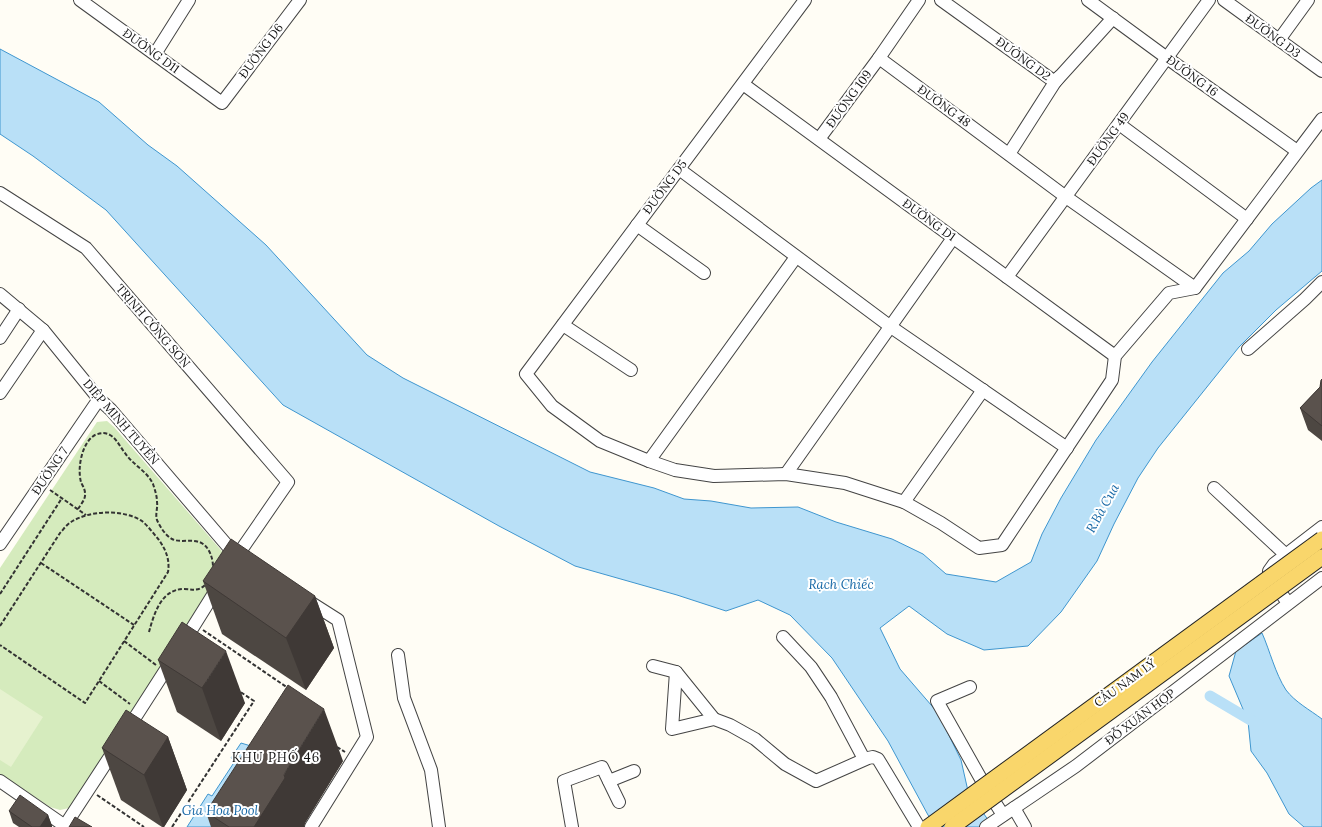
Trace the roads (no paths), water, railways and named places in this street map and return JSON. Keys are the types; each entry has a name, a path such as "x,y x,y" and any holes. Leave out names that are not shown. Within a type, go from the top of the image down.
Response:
{"main road":[{"name":"CẦU NAM LÝ","path":"917,825 1322,539"},
{"name":"CẦU NAM LÝ","path":"952,827 1322,557"}],"street":[{"name":"ĐƯỜNG D11","path":"80,0 222,103"},
{"path":"155,54 189,0"},
{"name":"ĐƯỜNG D6","path":"222,103 300,0"},
{"name":"ĐƯỜNG D5","path":"649,461 600,441 552,406 526,374 805,0"},
{"path":"879,58 920,0"},
{"name":"ĐƯỜNG D2","path":"941,0 1055,82"},
{"name":"ĐƯỜNG 16","path":"1088,0 1297,151"},
{"name":"ĐƯỜNG 49","path":"1007,276 1209,0"},
{"name":"ĐƯỜNG D3","path":"1224,0 1322,71"},
{"path":"1279,40 1308,0"},
{"path":"1009,154 1055,82 1113,18"},
{"name":"ĐƯỜNG 109","path":"819,140 879,58"},
{"name":"ĐƯỜNG 48","path":"879,58 1066,197 1196,288"},
{"name":"ĐƯỜNG D1","path":"743,84 1115,356"},
{"path":"796,257 649,461 675,470 714,476 786,474 845,483 904,502 979,548 1002,545 1112,380 1115,356 1169,293 1196,288 1322,119"},
{"path":"1119,124 1247,219"},
{"path":"679,169 891,327 1067,448"},
{"name":"TRỊNH CÔNG SƠN","path":"0,193 86,248 288,482 236,556"},
{"path":"637,225 704,273"},
{"path":"786,474 953,238"},
{"path":"1248,349 1322,282"},
{"name":"DIỆP MINH TUYỀN","path":"0,294 43,330 99,399 116,416 236,556 250,565"},
{"path":"0,338 19,309"},
{"path":"563,325 631,370"},
{"path":"0,393 43,330"},
{"path":"904,502 982,390"},
{"name":"ĐƯỜNG 7","path":"0,544 4,531 41,484 99,399"},
{"path":"1214,488 1286,555"},
{"path":"1288,603 1270,578 1269,571 1274,564 1322,527"},
{"path":"0,781 65,826 165,672 236,556"},
{"name":"ĐỖ XUÂN HỢP","path":"987,826 1076,766 1322,578"},
{"path":"297,594 338,620 367,737 312,827"},
{"path":"783,637 811,667 831,697 864,759"},
{"path":"398,655 404,698 430,770 439,827"},
{"path":"653,666 676,672 714,719 730,725 755,739 785,764 816,781 864,759 873,757 878,759 917,825"},
{"path":"676,672 672,729 714,719"},
{"path":"970,687 938,701 990,795 1003,815"},
{"path":"572,827 564,782 602,767 619,802"},
{"path":"609,780 634,771"},
{"path":"1014,808 1025,827"}],"water":[{"name":"Rạch Chiếc","path":"0,49 99,102 148,145 177,166 266,245 367,355 403,378 590,472 654,488 684,499 711,501 751,508 798,507 836,522 892,539 923,554 946,574 996,582 1031,562 1042,534 1061,498 1096,440 1152,362 1223,273 1249,251 1272,224 1311,188 1322,180 1322,271 1276,310 1239,347 1158,448 1138,478 1097,561 1061,612 1028,646 984,650 947,634 909,606 880,628 900,669 938,713 961,760 968,791 993,827 937,827 928,815 888,741 832,658 790,615 758,600 726,611 677,595 575,566 499,526 283,405 106,210 33,156 0,134"},
{"path":"1262,633 1286,690 1298,702 1322,719 1322,827 1304,827 1289,814 1267,773 1251,751 1248,721 1229,676 1236,651"},
{"name":"Gia Hoa Pool","path":"241,743 251,746 231,827 187,827 208,794 212,796 235,761 231,758"}],"waterway":[{"path":"1210,696 1259,725"}],"district":[{"name":"KHU PHỐ 46","path":"276,757"}],"water label":[{"name":"R.Bà Cua","path":"1102,508"}]}
